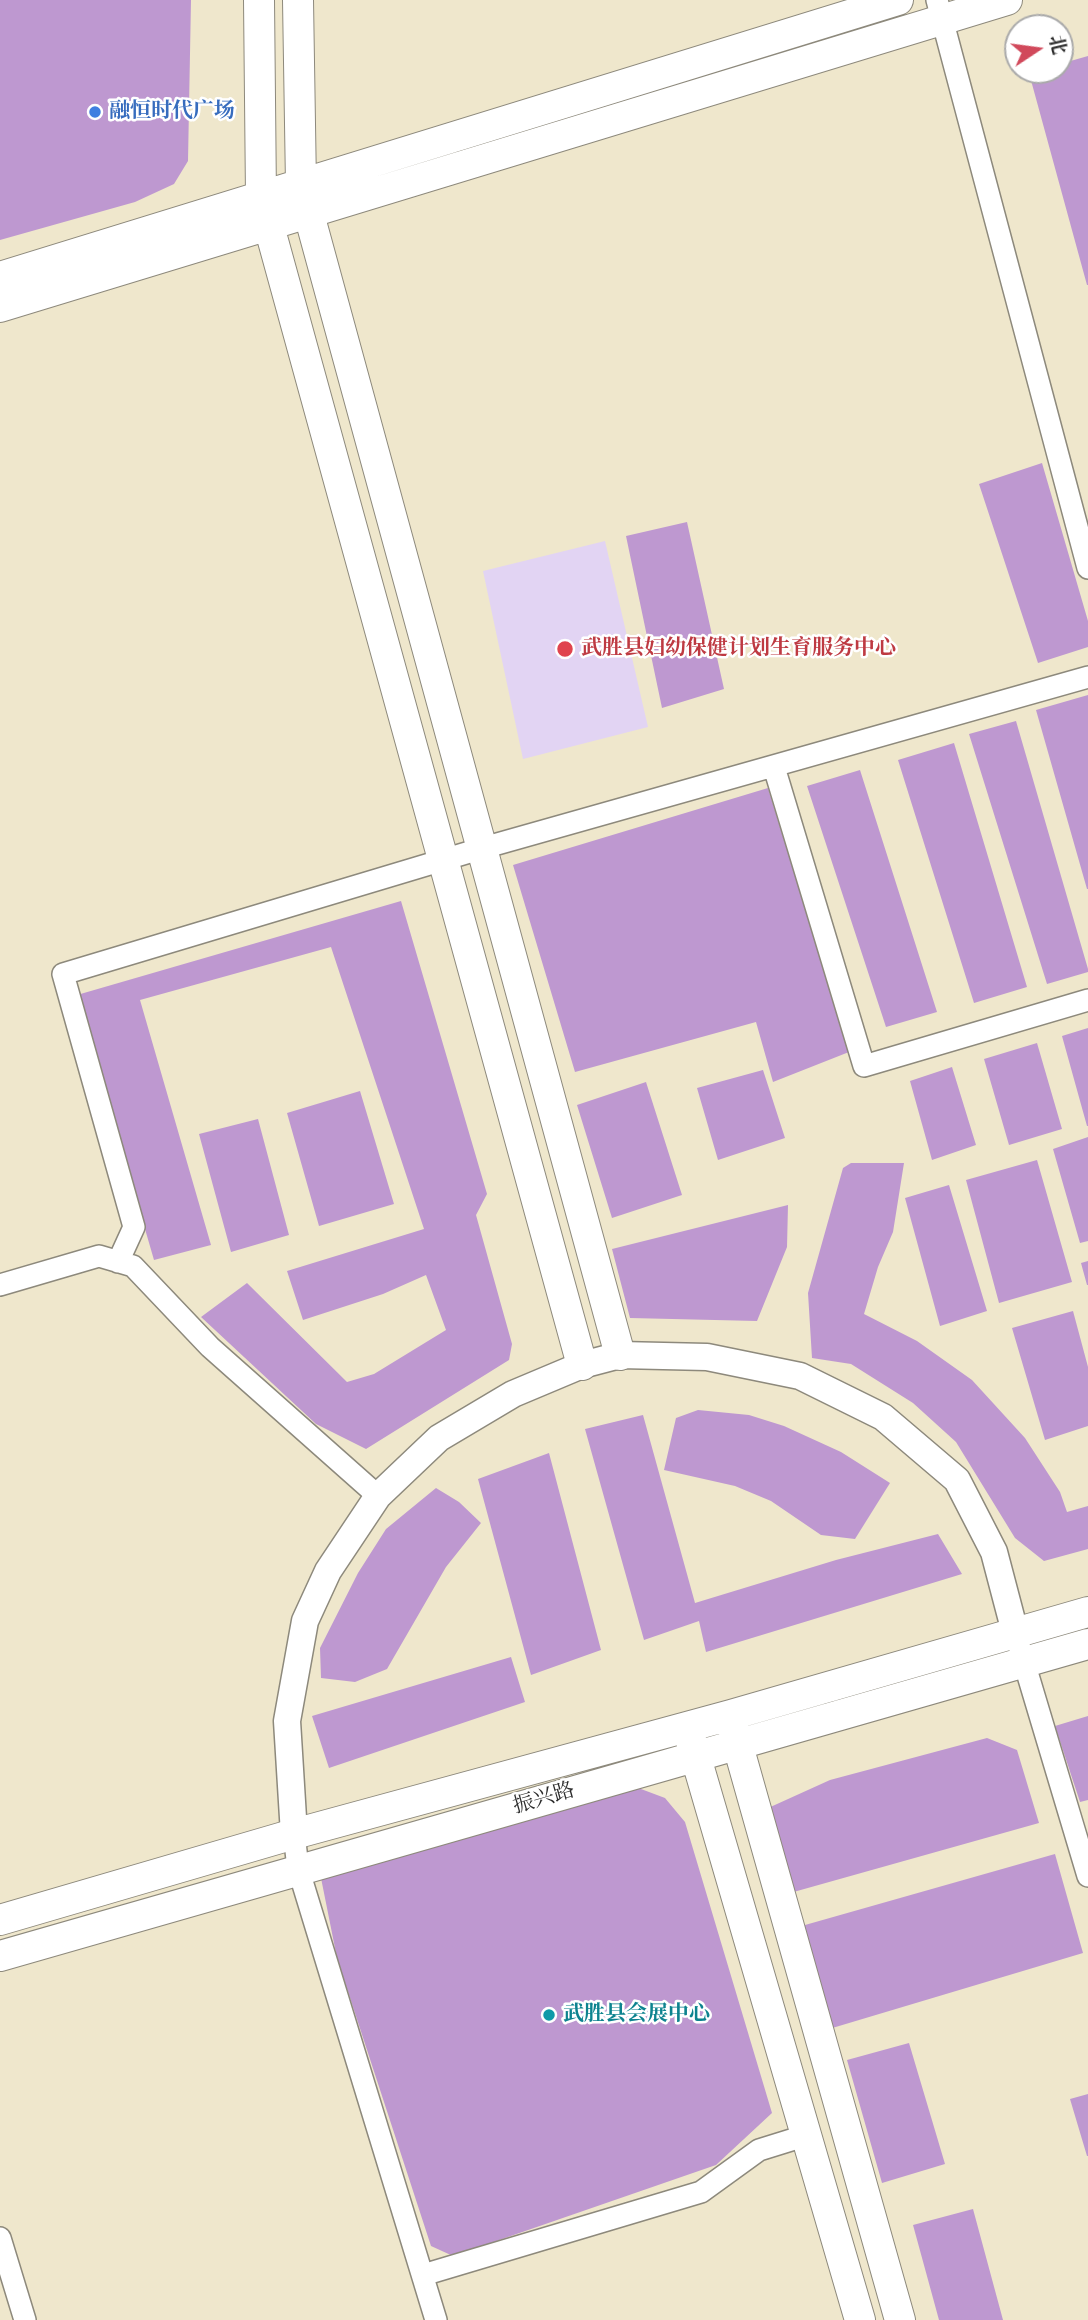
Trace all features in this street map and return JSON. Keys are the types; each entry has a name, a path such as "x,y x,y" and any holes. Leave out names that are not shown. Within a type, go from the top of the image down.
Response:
{"main road":[{"path":"259,0 266,211 441,860 582,1366"},
{"path":"298,0 306,198 621,1355"},
{"path":"0,307 266,211 898,0"},
{"path":"306,198 940,10 1007,0"},
{"path":"0,277 266,211"},
{"name":"振兴路","path":"0,1920 294,1834 731,1715 1088,1612"},
{"name":"振兴路","path":"0,1956 298,1868 737,1746 1088,1644"},
{"path":"731,1715 737,1746 900,2320"},
{"path":"687,1726 804,2136 860,2320"}],"street":[{"path":"940,10 1088,568"},
{"path":"118,1262 134,1227 62,974 441,860 1088,677"},
{"path":"774,767 864,1066 1088,1000"},
{"path":"0,1285 99,1256 133,1266 210,1347 378,1496"},
{"path":"436,2320 298,1868 287,1721 305,1621 328,1571 378,1496 439,1438 513,1394 582,1366 621,1355 707,1357 800,1376 883,1417 957,1480 995,1552 1024,1662 1080,1820 1088,1876"},
{"path":"423,2275 701,2192 759,2150 804,2136"},
{"path":"0,2238 25,2320"}],"shaded area":[{"name":"武胜县妇幼保健计划生育服务中心","path":"605,541 648,727 523,759 483,571"}],"building":[{"name":"融恒时代广场","path":"0,0 191,0 188,161 174,184 135,202 0,240"},
{"path":"1088,56 1088,285 1032,84 1074,84 1074,60"},
{"path":"1042,463 1088,621 1088,647 1038,663 979,484"},
{"path":"687,522 724,689 662,708 626,536"},
{"path":"1088,695 1088,889 1087,889 1036,710"},
{"path":"1016,721 1088,969 1088,972 1047,984 969,734"},
{"path":"954,743 1027,987 974,1003 898,760"},
{"path":"860,770 937,1012 886,1027 807,786"},
{"path":"768,788 849,1052 773,1082 756,1022 575,1072 513,865"},
{"path":"401,901 487,1194 476,1215 512,1344 509,1360 366,1449 316,1424 201,1317 247,1283 347,1382 374,1374 446,1330 426,1275 383,1294 303,1320 287,1271 424,1229 331,947 140,1000 211,1245 154,1260 77,995"},
{"path":"1088,1028 1088,1126 1087,1126 1062,1036"},
{"path":"1037,1043 1062,1129 1009,1145 984,1059"},
{"path":"952,1067 976,1145 932,1160 910,1081"},
{"path":"763,1070 785,1138 718,1160 697,1088"},
{"path":"646,1082 682,1195 612,1218 577,1105"},
{"path":"360,1091 394,1204 319,1226 287,1113"},
{"path":"258,1119 289,1235 231,1252 199,1134"},
{"path":"1088,1137 1088,1241 1080,1243 1053,1149"},
{"path":"1037,1160 1072,1282 999,1303 966,1180"},
{"path":"851,1163 904,1163 893,1232 878,1267 864,1314 917,1341 972,1380 1025,1438 1060,1492 1067,1512 1088,1506 1088,1549 1044,1561 1015,1538 956,1442 913,1403 851,1364 812,1358 808,1293 843,1168"},
{"path":"949,1185 987,1311 940,1326 905,1198"},
{"path":"788,1205 787,1247 757,1321 630,1318 612,1249"},
{"path":"1088,1261 1088,1285 1087,1285 1081,1263"},
{"path":"1073,1311 1088,1367 1088,1426 1045,1440 1012,1328"},
{"path":"698,1410 749,1415 784,1426 841,1452 890,1483 855,1539 821,1535 771,1501 735,1486 664,1470 676,1418"},
{"path":"643,1415 695,1603 836,1560 938,1534 962,1574 706,1652 699,1621 644,1640 585,1429"},
{"path":"549,1453 601,1650 531,1675 478,1479"},
{"path":"436,1488 459,1502 481,1523 446,1567 387,1669 355,1682 321,1678 320,1648 358,1573 386,1529"},
{"path":"511,1657 525,1702 329,1768 312,1716"},
{"path":"1088,1716 1088,1800 1080,1802 1055,1726"},
{"path":"987,1738 1017,1750 1039,1823 790,1893 766,1809 830,1780"},
{"name":"武胜县会展中心","path":"641,1789 665,1798 685,1822 772,2113 716,2165 453,2256 431,2246 337,1958 321,1878 598,1791"},
{"path":"1055,1854 1083,1953 829,2029 798,1927"},
{"path":"909,2043 945,2164 882,2183 847,2060"},
{"path":"1088,2094 1088,2156 1087,2156 1070,2099"},
{"path":"973,2209 1003,2320 939,2320 913,2225"}],"place":[{"name":"融恒时代广场","path":"95,112"},
{"name":"武胜县妇幼保健计划生育服务中心","path":"565,649"},
{"name":"武胜县会展中心","path":"549,2015"}]}
